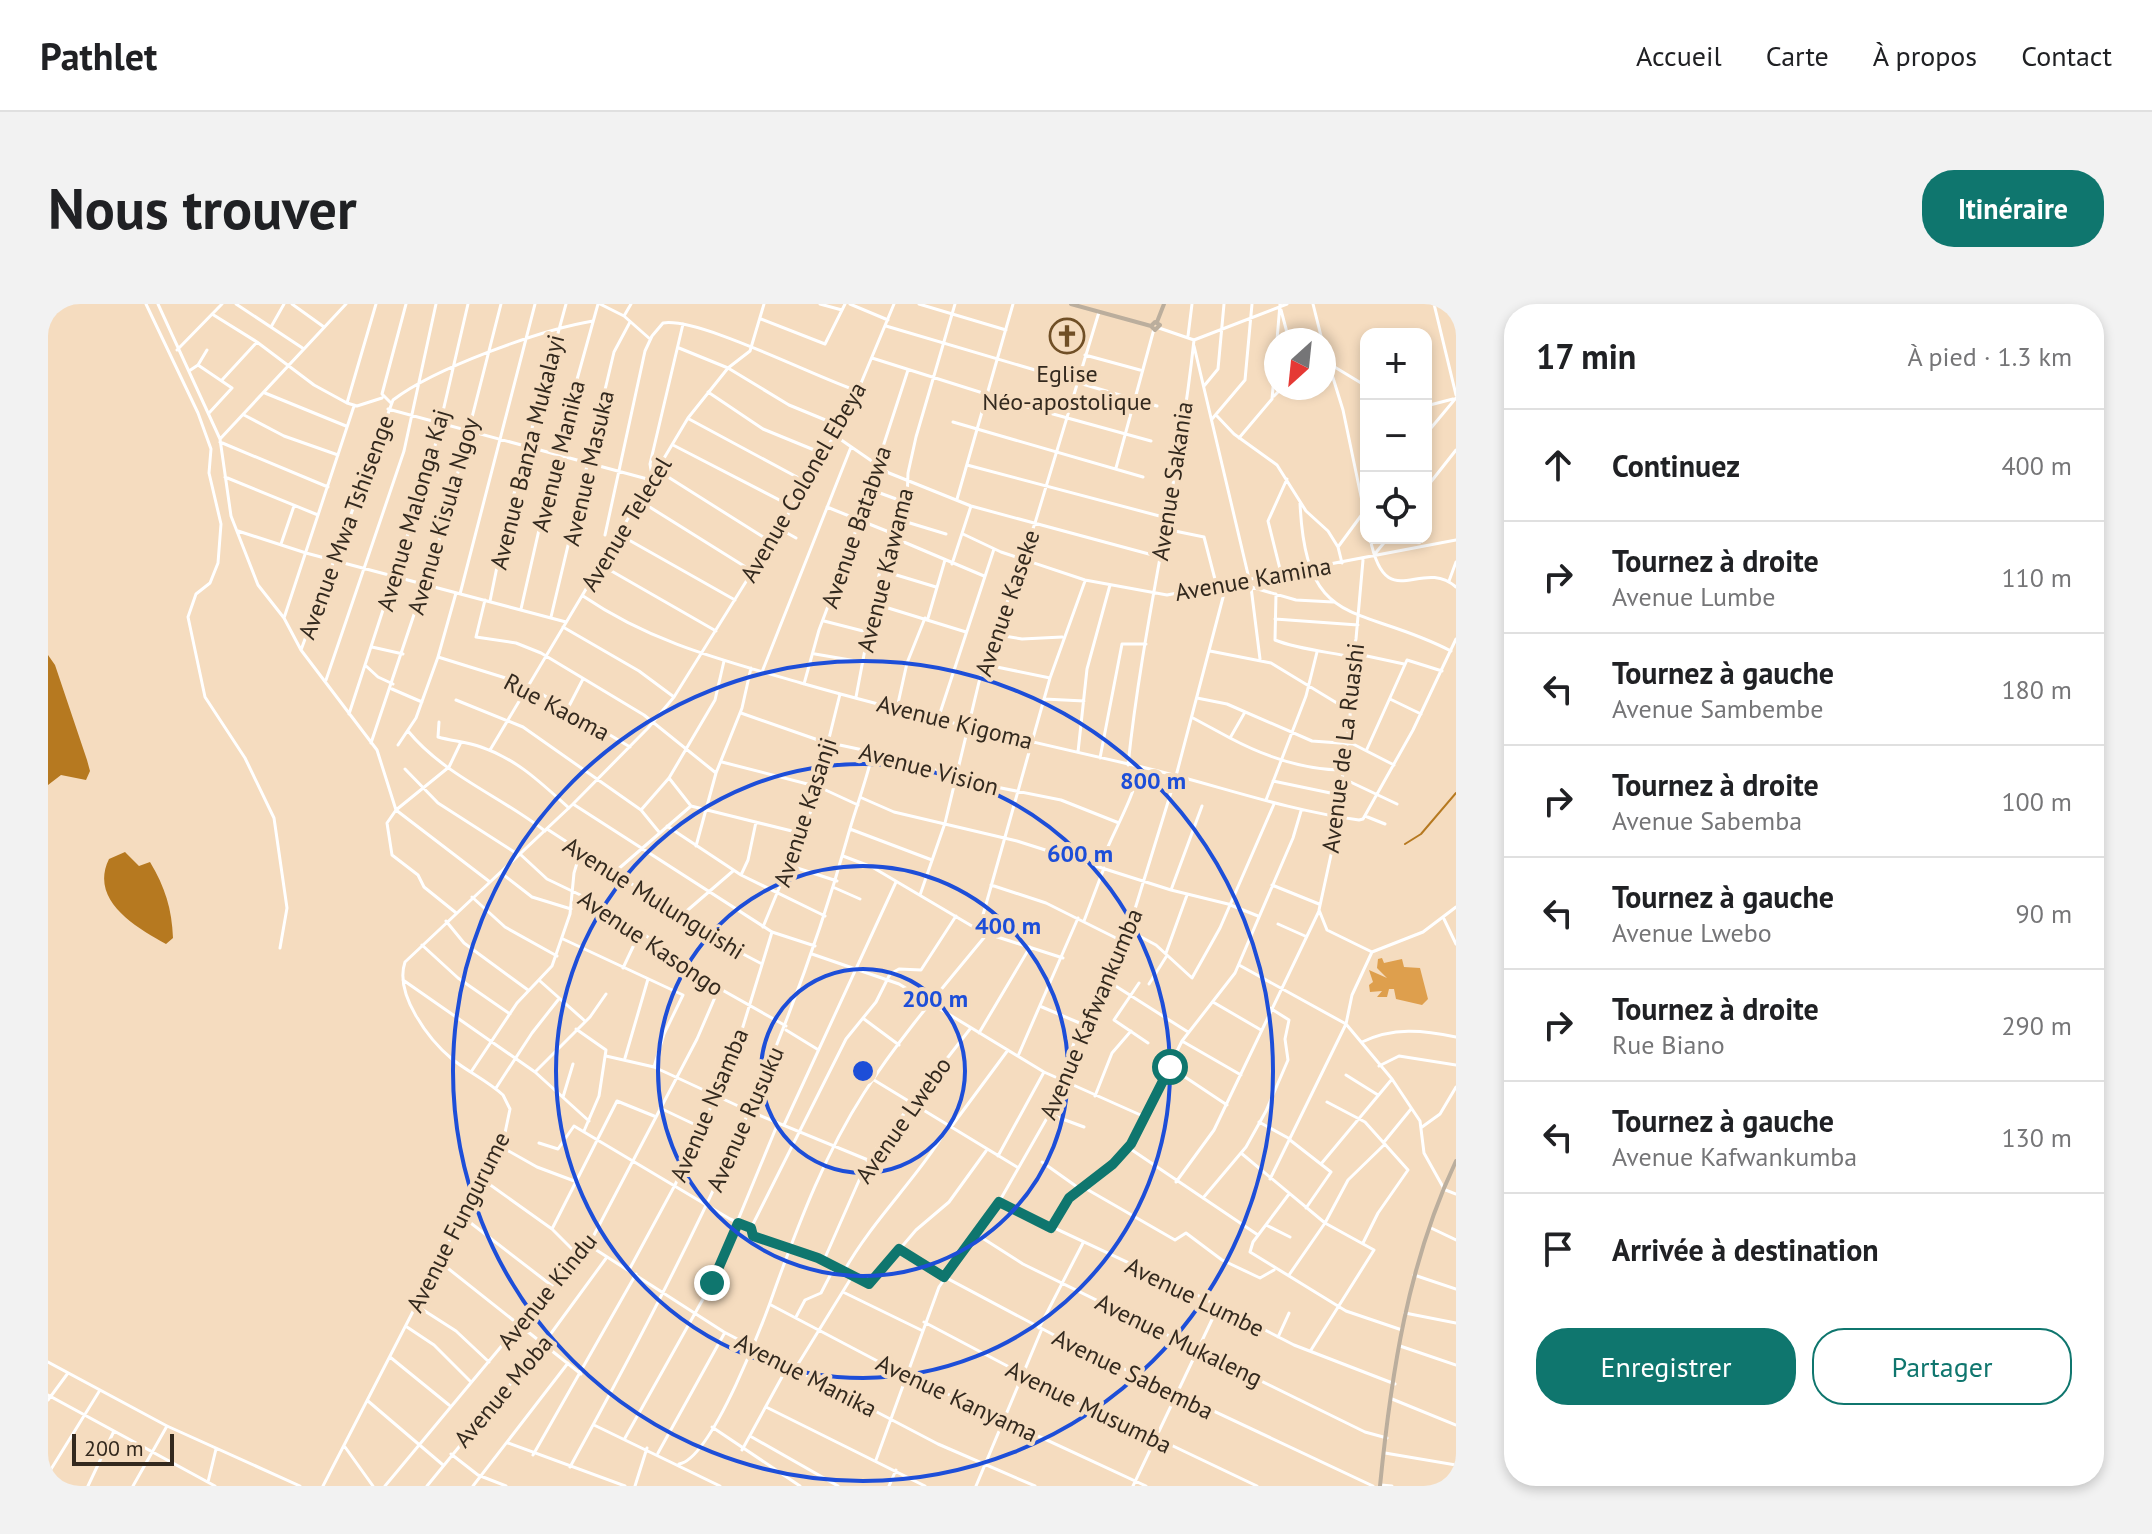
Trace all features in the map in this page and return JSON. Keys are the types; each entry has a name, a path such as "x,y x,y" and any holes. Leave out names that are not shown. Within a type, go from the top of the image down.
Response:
{"street":[{"path":"146,304 198,413 211,449 209,473 221,524 218,563 210,583 196,594 188,617 205,697 245,758 274,818 287,908 280,948"},
{"path":"158,304 176,350 189,371 220,440 231,516 255,579 284,618 301,650 371,743 386,771 396,810 490,882"},
{"path":"176,350 222,304"},
{"path":"236,304 304,349"},
{"path":"271,327 284,304"},
{"path":"292,304 324,327"},
{"path":"220,440 346,304"},
{"path":"347,403 376,304"},
{"name":"Avenue Mwa Tshisenge","path":"391,403 382,398 406,304"},
{"path":"326,680 400,464 436,304"},
{"name":"Avenue Malonga Kaj","path":"349,714 395,576 440,424 468,304"},
{"name":"Avenue Kisula Ngoy","path":"371,743 446,519 501,304"},
{"path":"398,745 422,702 458,593 535,304"},
{"name":"Avenue Banza Mukalayi","path":"545,657 526,646 475,635 488,600 566,304"},
{"path":"599,304 624,316 650,339"},
{"name":"Avenue Manika","path":"521,609 556,455 599,304"},
{"path":"624,316 631,304"},
{"path":"752,349 764,304"},
{"path":"820,304 842,310"},
{"path":"761,319 824,344 847,304 888,320"},
{"name":"Avenue Colonel Ebeya","path":"403,980 405,962 422,944 571,806 653,723 674,697 835,435 858,391 894,304"},
{"path":"919,304 1006,330"},
{"name":"Avenue Kawama","path":"856,698 880,570 907,503 916,437 936,378 955,304"},
{"path":"957,499 1013,304"},
{"path":"1071,304 1092,307 1099,312 1188,336 1194,342 1251,587 1260,659"},
{"path":"1116,470 1140,370 1164,304"},
{"path":"1188,336 1192,304"},
{"path":"1204,386 1218,369 1224,304"},
{"path":"1212,419 1245,379 1252,304"},
{"path":"1194,342 1287,304"},
{"path":"1313,304 1319,328"},
{"path":"1434,304 1456,397"},
{"path":"1278,328 1280,305"},
{"path":"1280,305 1286,328"},
{"name":"Avenue Kaseke","path":"920,895 945,823 986,665 1035,523 1099,312"},
{"path":"212,314 290,365 308,381 347,403 354,406 382,398"},
{"name":"Avenue Mwa Tshisenge","path":"301,650 336,561 391,403 452,369 526,341 593,321"},
{"name":"Avenue Masuka","path":"551,617 590,465 615,348 630,322"},
{"path":"605,535 650,339 665,322 725,336 858,391"},
{"path":"652,479 650,464 683,324"},
{"path":"886,326 1157,406"},
{"path":"221,382 257,342"},
{"name":"Avenue Sakania","path":"1128,765 1131,721 1194,342"},
{"path":"679,348 728,368 774,398 840,426"},
{"name":"Avenue Telecel","path":"490,750 688,418 728,368 752,349"},
{"path":"189,371 198,365 207,350"},
{"path":"1085,355 1140,370"},
{"path":"872,358 987,395 1151,441"},
{"path":"198,365 232,388 209,413"},
{"path":"1336,368 1360,382"},
{"name":"Avenue Batabwa","path":"804,684 908,370"},
{"path":"1336,388 1360,487"},
{"path":"708,392 759,427 824,454"},
{"path":"265,393 347,426"},
{"path":"1432,404 1456,397"},
{"path":"1432,426 1456,397"},
{"path":"1239,438 1270,400"},
{"path":"284,618 354,406"},
{"name":"Avenue Mwa Tshisenge","path":"387,409 652,479"},
{"path":"244,415 284,436 338,455"},
{"path":"1216,415 1239,438 1272,461 1287,479 1300,503 1338,547 1342,563"},
{"path":"688,418 808,483"},
{"path":"953,422 1143,477"},
{"path":"835,435 877,466 971,506 1160,557"},
{"path":"220,440 328,487"},
{"path":"673,445 793,507"},
{"path":"762,672 851,447"},
{"path":"1432,480 1456,450"},
{"path":"967,465 1167,518"},
{"path":"657,470 771,542"},
{"path":"225,477 318,515"},
{"path":"1281,575 1268,521 1287,479"},
{"path":"869,489 907,503"},
{"path":"639,500 752,571"},
{"path":"1300,503 1314,582 1333,602 1358,615 1451,651"},
{"path":"280,545 294,506"},
{"path":"952,564 971,506"},
{"path":"827,507 984,576"},
{"path":"1338,547 1360,517"},
{"path":"900,520 946,534"},
{"path":"780,529 796,538"},
{"path":"1165,529 1204,537 1217,588"},
{"path":"238,531 306,553 567,622"},
{"path":"620,534 735,600"},
{"name":"Avenue Kamina","path":"963,534 1023,560 1085,580 1173,595 1456,540"},
{"path":"1371,544 1378,568 1391,579 1449,581 1456,587"},
{"path":"1374,557 1384,544"},
{"path":"938,719 994,549"},
{"path":"897,708 907,663 926,619 945,560"},
{"name":"Avenue de La Ruashi","path":"1319,910 1338,818 1350,711 1348,681 1358,625 1363,560"},
{"path":"1449,581 1456,562"},
{"path":"601,565 716,631"},
{"path":"880,570 936,587"},
{"path":"979,929 1050,678 1085,580"},
{"path":"1078,752 1087,669 1110,585"},
{"name":"Avenue Kafwankumba","path":"876,1460 921,1330 944,1277 999,1202 1049,1114 1064,1081 1064,1070 1082,1024 1128,930 1176,776 1226,586"},
{"path":"1251,587 1296,600 1333,602"},
{"path":"1276,594 1275,640 1304,645 1317,652 1404,664"},
{"name":"Avenue Kigoma","path":"583,596 635,629 701,654 804,684 971,728 1176,776 1301,811 1360,820 1365,816"},
{"path":"872,603 966,632"},
{"path":"1275,619 1358,625"},
{"path":"823,620 867,632"},
{"path":"563,627 639,671 674,697"},
{"path":"998,635 1022,639 1063,637"},
{"path":"1385,824 1365,816 1421,714 1456,639"},
{"path":"1100,758 1122,644 1146,644"},
{"path":"372,647 403,654"},
{"path":"1208,650 1238,658 1260,659 1310,684 1350,711"},
{"path":"1266,801 1310,684 1317,652"},
{"path":"813,654 862,662"},
{"name":"Rue Kaoma","path":"438,657 528,686 630,747"},
{"path":"545,657 653,723 716,773"},
{"path":"1366,750 1408,659 1442,671"},
{"path":"641,810 669,778 719,693 718,681 724,661"},
{"path":"365,665 378,677 422,702"},
{"path":"986,665 1050,678"},
{"path":"696,846 716,773 741,713 751,668"},
{"path":"567,710 583,679"},
{"name":"Avenue Kasanji","path":"763,927 779,895 819,787 840,694"},
{"path":"1197,698 1245,712 1312,741 1347,743 1394,765"},
{"path":"1044,699 1084,701"},
{"path":"1390,699 1421,714"},
{"path":"456,700 508,718 641,810 659,832"},
{"path":"1230,738 1245,712"},
{"name":"Avenue Vision","path":"741,713 829,743 1017,792 1061,800 1119,823"},
{"path":"1192,718 1230,738 1282,758 1314,768 1343,770"},
{"path":"439,722 438,737 490,750 531,772 571,806 763,927 815,946"},
{"name":"Avenue Mulunguishi","path":"408,731 425,750 449,767 580,853 762,964"},
{"path":"455,912 424,887 418,875 391,854 392,838 387,823 396,810 449,767 461,742"},
{"name":"Avenue Rusuku","path":"570,1467 665,1293 786,1028 835,888 873,752"},
{"path":"721,762 819,787 858,805"},
{"path":"1084,921 1102,866 1130,804 1140,767"},
{"name":"Avenue Kasongo","path":"405,769 422,791 520,854 547,879 574,891 640,932 749,1008 817,1049"},
{"path":"669,778 691,806 756,820 801,834"},
{"path":"1342,778 1397,804"},
{"path":"1273,781 1340,795"},
{"path":"861,798 894,812 1005,838 1187,895 1228,904 1258,916"},
{"path":"1128,930 1166,954 1192,978 1220,928 1274,804"},
{"path":"615,872 691,806"},
{"path":"1171,890 1202,806"},
{"path":"1051,1228 1064,1204 1128,1148 1182,1041 1239,965 1301,811"},
{"path":"741,875 748,860 756,820"},
{"path":"667,826 733,871 825,916"},
{"path":"850,829 934,861"},
{"path":"471,1072 510,1014 557,956 571,909 574,873 580,853"},
{"path":"843,856 867,864 987,934 1063,958"},
{"path":"790,866 837,881"},
{"path":"681,916 733,871"},
{"path":"501,872 532,897 571,909"},
{"path":"784,1125 896,882"},
{"path":"991,885 1046,903 1122,941"},
{"path":"1272,885 1319,904"},
{"path":"835,888 860,899"},
{"path":"1149,984 1166,954 1187,895"},
{"path":"472,897 505,927 557,956"},
{"path":"1270,1179 1346,1024 1352,995 1372,952 1403,941 1444,919 1456,907"},
{"path":"1176,1182 1207,1142 1227,1105 1270,1008 1319,910"},
{"path":"1319,910 1327,930 1372,952"},
{"path":"956,916 921,970 894,970 839,1050 751,1228 753,1236 824,1260 872,1283 899,1249 949,1202 986,1151"},
{"path":"1018,1056 1042,1007 1078,918"},
{"path":"1444,919 1456,944"},
{"path":"446,921 464,943 528,991"},
{"path":"1278,924 1305,936"},
{"path":"623,968 640,932"},
{"name":"Avenue Nsamba","path":"629,1270 675,1185 733,1059 772,932"},
{"path":"679,1464 686,1462 712,1427 755,1348 834,1145 873,1080 987,934"},
{"path":"563,939 683,995 664,1034 654,1067"},
{"path":"422,944 458,978 510,1014"},
{"path":"979,1033 1031,946"},
{"path":"812,954 888,979 1044,1072 1146,1117"},
{"path":"1239,965 1346,1024 1392,1079 1422,1127 1424,1152 1443,1188 1456,1194"},
{"path":"1103,978 1188,1032"},
{"path":"625,1058 648,979"},
{"path":"403,980 535,1072 589,1121"},
{"path":"403,980 411,1005 449,1057 496,1089 558,1000"},
{"path":"540,980 558,1000 585,1021"},
{"path":"1139,983 1114,1020 1148,1043"},
{"name":"Avenue Kindu","path":"385,1486 449,1405 587,1244 633,1161 719,988"},
{"path":"535,1072 585,1021 606,994"},
{"path":"1212,1001 1261,1030"},
{"path":"1042,1007 1082,1024"},
{"path":"1203,1198 1241,1153 1288,1060 1285,1035 1289,1020 1270,1008"},
{"path":"863,1018 899,1045"},
{"name":"Avenue Lwebo","path":"824,1260 868,1160 971,1028"},
{"path":"576,1029 604,1047 606,1056 600,1090 584,1131"},
{"path":"1095,1096 1109,1058 1131,1031"},
{"path":"1362,1042 1381,1033 1403,1031 1456,1037"},
{"path":"1182,1041 1241,1075"},
{"path":"844,1271 891,1202 930,1157 1008,1050"},
{"path":"606,1056 654,1067 749,1111 868,1160"},
{"path":"1379,1066 1399,1056 1456,1065"},
{"path":"563,1097 573,1064"},
{"path":"1170,1067 1227,1105"},
{"path":"998,1157 1044,1072"},
{"path":"1346,1075 1378,1095"},
{"path":"1321,1164 1392,1079"},
{"path":"873,1080 1017,1167"},
{"path":"1422,1127 1440,1114 1456,1087"},
{"name":"Avenue Fungurume","path":"323,1486 508,1125 510,1109 496,1089"},
{"path":"552,1229 619,1100 655,1116"},
{"path":"1327,1102 1359,1117 1408,1171 1378,1213 1363,1243"},
{"path":"659,1107 700,1127"},
{"path":"1288,1276 1325,1223 1348,1180 1411,1109"},
{"path":"1049,1114 1084,1127"},
{"path":"1259,1122 1290,1139 1330,1174 1306,1208"},
{"path":"625,1438 695,1313 738,1223 778,1123"},
{"path":"539,1143 558,1149 570,1127 584,1131 707,1206 751,1228"},
{"path":"498,1145 537,1167 577,1182"},
{"path":"1128,1148 1258,1235"},
{"path":"1241,1153 1325,1223 1374,1252 1310,1351"},
{"path":"1392,1486 1380,1485 1405,1313 1429,1227 1456,1161"},
{"path":"1042,1162 1081,1188 1175,1240 1186,1233 1241,1270 1260,1278 1275,1269"},
{"path":"482,1179 552,1229 577,1255"},
{"path":"1289,1194 1258,1235 1250,1252 1337,1307 1402,1330"},
{"name":"Avenue Lumbe","path":"999,1202 1278,1337 1395,1384"},
{"path":"463,1217 551,1285"},
{"path":"1267,1225 1290,1237"},
{"path":"1429,1227 1456,1240"},
{"name":"Avenue Mukaleng","path":"975,1234 1000,1251 1062,1282 1365,1432 1387,1438"},
{"path":"976,1486 1040,1329 1083,1243"},
{"name":"Avenue Manika","path":"587,1244 724,1332 891,1418 1035,1486"},
{"name":"Avenue Sabemba","path":"899,1249 1040,1329 1373,1486"},
{"name":"Avenue Moba","path":"427,1486 544,1343 607,1257"},
{"path":"439,1262 581,1374"},
{"path":"796,1317 805,1300 821,1293 835,1266"},
{"path":"533,1455 636,1274"},
{"path":"795,1369 853,1275"},
{"path":"1414,1275 1456,1289"},
{"path":"843,1292 921,1330"},
{"name":"Avenue Kanyama","path":"771,1305 906,1375 1004,1419 1134,1484 1146,1486"},
{"path":"417,1306 456,1331 489,1362"},
{"path":"1134,1484 1218,1307"},
{"path":"1278,1337 1289,1313"},
{"path":"1405,1313 1456,1323"},
{"name":"Avenue Musumba","path":"924,1322 1022,1374 1257,1486"},
{"path":"406,1326 434,1345 471,1382"},
{"path":"658,1453 724,1332"},
{"path":"1400,1346 1456,1365"},
{"path":"390,1357 449,1405"},
{"path":"48,1362 167,1426 300,1486"},
{"path":"473,1486 568,1363"},
{"path":"742,1450 788,1366"},
{"path":"68,1373 49,1397 215,1486"},
{"path":"48,1474 87,1416 100,1390"},
{"path":"1392,1399 1456,1425"},
{"path":"368,1401 443,1465"},
{"path":"766,1407 925,1486"},
{"path":"594,1425 658,1453 720,1486"},
{"path":"133,1486 150,1451 167,1426"},
{"path":"712,1427 800,1486"},
{"path":"88,1486 114,1431"},
{"path":"750,1436 838,1486"},
{"path":"508,1443 533,1455 625,1486"},
{"path":"345,1447 373,1486"},
{"path":"635,1486 647,1448"},
{"path":"208,1482 216,1449"},
{"path":"1385,1453 1456,1465"},
{"path":"451,1454 481,1477 506,1486"},
{"path":"889,1486 896,1470"}],"shaded area":[{"path":"48,655 55,665 87,760 90,771 86,780 61,775 48,785"},
{"path":"125,852 139,866 150,862 160,880 172,927 173,938 166,944 129,920 110,899 104,874 109,859"},
{"path":"1382,958 1384,963 1402,959 1404,967 1420,968 1428,999 1422,1005 1396,999 1394,989 1389,989 1387,997 1377,997 1382,991 1370,992 1369,985 1373,982 1369,970 1387,978 1377,968 1378,959"}],"waterway":[{"path":"1405,844 1421,834 1456,793"}],"place":[{"name":"Eglise Néo-apostolique","path":"1067,336"}],"route":[{"path":"712,1283 738,1223 751,1228 753,1236 818,1258 869,1284 899,1249 944,1277 999,1202 1051,1228 1069,1198 1113,1164 1131,1144 1170,1067"}]}
